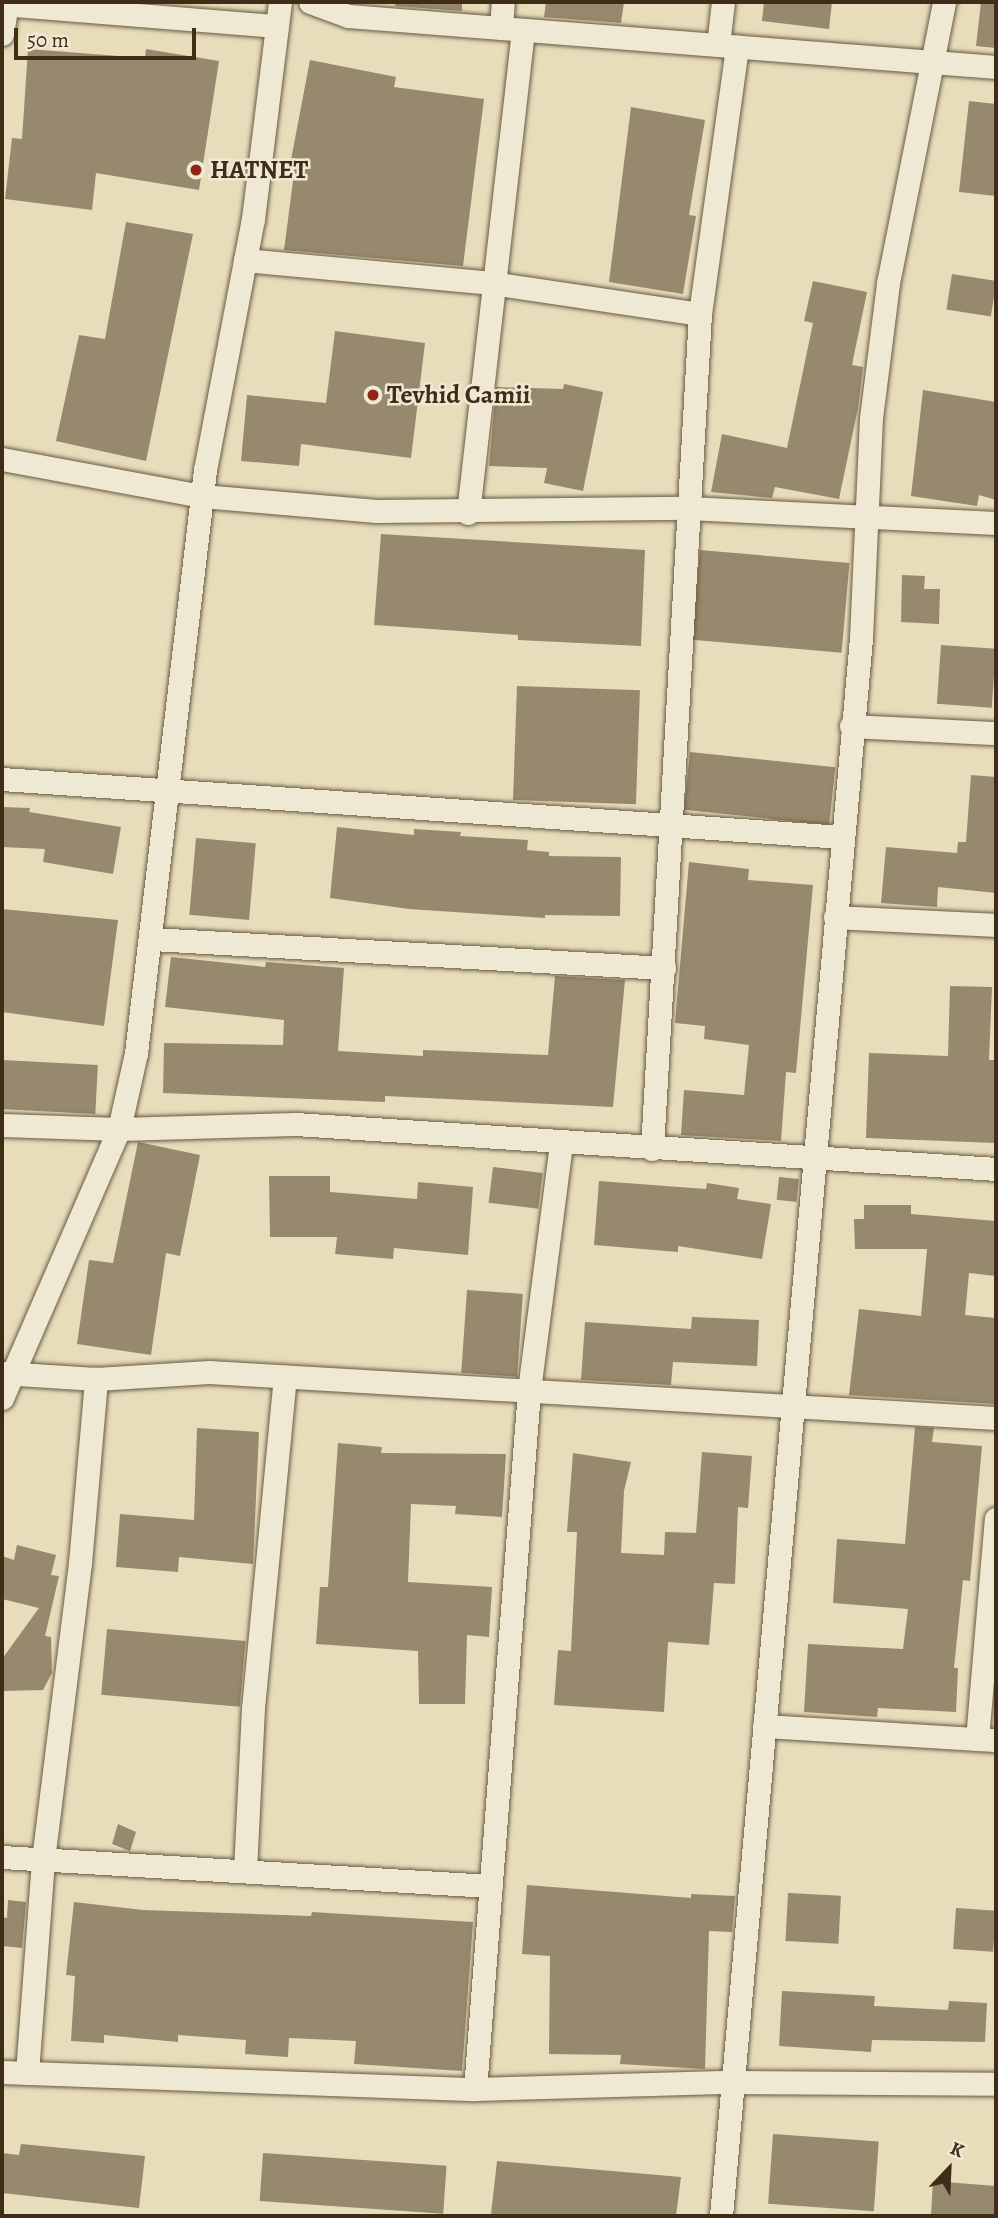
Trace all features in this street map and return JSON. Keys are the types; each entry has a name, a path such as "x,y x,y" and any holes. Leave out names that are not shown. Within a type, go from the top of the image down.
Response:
{"street":[{"path":"2,1398 7,1373 119,1129 152,939 165,787 202,496 245,260 281,2"},
{"path":"310,2 348,16 996,67"},
{"path":"468,513 492,283 512,29 503,2"},
{"path":"652,1149 699,314 727,46 723,2"},
{"path":"721,2216 816,1160 851,726 861,638 871,418 888,283 944,2"},
{"path":"2,34 4,4 277,26"},
{"path":"245,260 492,283 699,314"},
{"path":"2,459 202,496 376,511 468,513 688,508 996,523"},
{"path":"851,726 996,733"},
{"path":"2,779 165,787 842,838"},
{"path":"835,917 996,925"},
{"path":"152,939 664,968"},
{"path":"2,1125 119,1129 295,1124 816,1160 996,1169"},
{"path":"475,2089 529,1390 561,1143"},
{"path":"7,1373 96,1379 209,1372 996,1418"},
{"path":"245,1871 253,1707 285,1377"},
{"path":"27,2073 43,1860 80,1563 96,1379"},
{"path":"764,1726 987,1740 996,1519"},
{"path":"2,1857 491,1886"},
{"path":"2,2072 475,2089 731,2082 996,2084"}],"building":[{"path":"396,2 462,2 462,11 395,6"},
{"path":"546,2 624,2 621,23 544,17"},
{"path":"764,2 832,2 829,29 762,21"},
{"path":"981,2 996,2 996,48 976,46"},
{"path":"28,49 145,58 146,49 219,61 199,190 96,173 92,210 5,199 12,138 22,139"},
{"path":"310,60 396,77 394,87 484,99 463,266 284,250 295,166 290,165"},
{"path":"969,101 996,104 996,196 959,192"},
{"path":"631,107 705,120 689,215 696,216 683,294 609,282"},
{"path":"126,222 193,234 146,461 56,441 79,335 105,339"},
{"path":"952,274 996,281 991,317 946,310"},
{"path":"813,281 867,292 852,365 863,367 858,408 839,499 775,487 772,498 711,492 722,434 787,448 813,323 804,321"},
{"name":"Tevhid Camii","path":"335,331 425,343 411,458 301,444 299,466 241,461 247,395 326,403"},
{"path":"564,384 603,392 583,491 544,483 547,468 489,466 496,387 563,389"},
{"path":"923,390 996,402 996,500 979,495 977,506 911,496"},
{"path":"381,534 645,550 641,646 518,640 518,635 374,625"},
{"path":"700,550 849,563 842,653 692,640"},
{"path":"902,575 925,576 924,589 940,589 939,624 901,622"},
{"path":"941,645 996,649 992,708 937,704"},
{"path":"517,686 640,690 636,804 513,800"},
{"path":"690,752 835,767 829,825 684,810"},
{"path":"971,775 996,777 996,893 938,887 937,907 881,903 886,847 957,853 958,842 966,842"},
{"path":"2,807 30,808 29,812 121,827 113,874 43,862 45,849 2,847"},
{"path":"337,827 414,835 414,829 461,832 460,836 528,840 527,850 549,852 549,856 621,857 620,916 545,915 545,918 409,909 330,898"},
{"path":"196,838 256,843 249,920 189,915"},
{"path":"689,862 749,869 748,880 813,885 796,1073 786,1072 781,1141 681,1135 684,1090 744,1095 749,1045 704,1039 705,1026 675,1023"},
{"path":"2,909 118,920 104,1026 2,1012"},
{"path":"171,957 265,967 266,962 344,968 338,1051 423,1056 423,1050 548,1055 555,976 625,980 613,1107 385,1096 385,1102 163,1093 164,1043 283,1045 284,1020 165,1007"},
{"path":"950,986 992,987 989,1060 996,1060 996,1143 866,1138 869,1053 948,1056"},
{"path":"2,1060 98,1065 95,1114 2,1109"},
{"path":"138,1142 200,1155 180,1256 166,1253 151,1355 77,1344 89,1260 113,1263"},
{"path":"493,1167 543,1173 538,1209 489,1203"},
{"path":"269,1176 330,1176 330,1192 417,1199 418,1182 473,1187 468,1255 394,1248 393,1259 335,1254 337,1237 270,1237"},
{"path":"779,1177 799,1179 796,1202 777,1200"},
{"path":"599,1181 706,1189 707,1183 739,1188 737,1199 771,1204 762,1259 678,1246 678,1252 594,1245"},
{"path":"864,1205 911,1205 911,1214 996,1221 996,1276 969,1273 965,1315 996,1318 996,1404 849,1395 859,1309 921,1316 927,1249 855,1249 854,1219 864,1219"},
{"path":"467,1290 523,1294 517,1377 461,1373"},
{"path":"692,1317 759,1320 757,1366 673,1362 671,1385 581,1380 585,1322 691,1329"},
{"path":"915,1427 934,1428 932,1442 982,1446 970,1581 963,1580 954,1668 958,1668 956,1712 878,1708 877,1717 804,1712 808,1644 903,1649 908,1609 833,1603 837,1539 905,1544"},
{"path":"197,1428 259,1432 253,1564 179,1557 178,1572 116,1567 120,1514 194,1520"},
{"path":"338,1443 382,1447 381,1453 506,1454 502,1517 455,1514 456,1506 411,1504 408,1582 492,1587 489,1637 467,1635 465,1704 419,1704 418,1651 316,1644 320,1587 328,1587"},
{"path":"702,1452 752,1456 748,1508 738,1507 735,1584 714,1583 709,1645 668,1642 664,1712 554,1705 558,1650 571,1651 577,1532 567,1532 573,1453 631,1462 624,1491 621,1553 664,1555 665,1532 696,1533"},
{"path":"17,1545 56,1555 51,1575 59,1576 45,1636 51,1637 52,1673 43,1690 2,1691 2,1659 39,1608 2,1599 2,1556 14,1560"},
{"path":"107,1629 245,1641 240,1707 101,1695"},
{"path":"118,1824 136,1832 130,1851 112,1844"},
{"path":"527,1885 691,1898 691,1894 735,1896 732,1932 709,1931 705,2069 620,2064 621,2055 549,2054 550,1956 522,1954"},
{"path":"788,1893 841,1896 838,1944 785,1941"},
{"path":"8,1900 26,1902 22,1948 2,1946 2,1917 7,1918"},
{"path":"74,1902 143,1910 311,1916 312,1912 473,1922 462,2071 354,2064 356,2041 289,2038 288,2057 245,2054 246,2040 178,2035 178,2042 104,2035 104,2043 71,2041 75,1976 66,1975"},
{"path":"956,1908 996,1911 993,1952 953,1949"},
{"path":"782,1991 875,1996 874,2006 948,2010 949,2001 987,2003 985,2042 872,2040 871,2052 779,2046"},
{"path":"773,2134 879,2141 874,2211 768,2204"},
{"path":"21,2144 145,2156 139,2208 2,2193 2,2153 19,2155"},
{"path":"263,2153 447,2166 443,2214 260,2201"},
{"path":"497,2161 681,2177 676,2216 491,2214"},
{"path":"933,2181 996,2186 996,2216 931,2216"}],"place":[{"name":"HATNET","path":"196,170"},
{"name":"Tevhid Camii","path":"373,395"}]}
